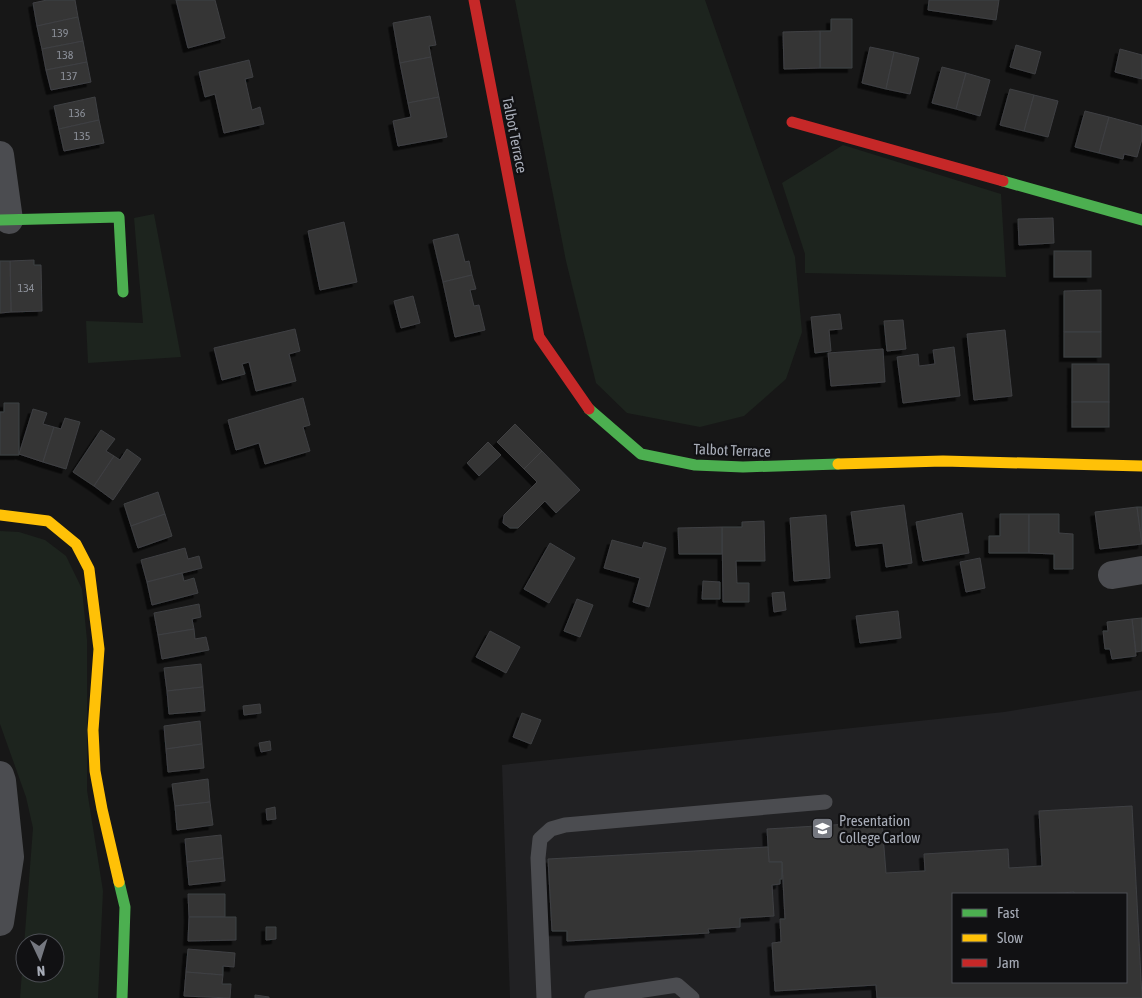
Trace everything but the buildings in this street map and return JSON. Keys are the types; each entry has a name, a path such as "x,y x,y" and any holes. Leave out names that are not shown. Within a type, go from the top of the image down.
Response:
{"street":[{"name":"Talbot Terrace","path":"474,0 540,337 588,408 640,454 695,465 743,467 943,461 1142,466"},
{"path":"792,122 1142,220"},
{"path":"0,155 4,220 119,217 123,292"},
{"path":"0,515 48,521 76,544 89,569 99,649 93,730 95,772 125,907 122,998"},
{"path":"1112,575 1142,570"},
{"path":"0,775 10,858 0,922"}],"lane":[{"path":"544,998 538,858 540,839 552,829 565,825 825,802"},
{"path":"592,998 677,985 692,998"}],"shaded area":[{"path":"515,0 705,0 795,257 802,332 786,379 744,416 700,427 627,413 596,383 566,261"},
{"path":"843,145 1001,194 1006,277 805,273 805,254 782,183"},
{"path":"154,214 181,357 88,363 86,321 143,323 134,218"},
{"path":"0,531 19,532 45,540 66,556 82,589 87,640 87,790 103,891 98,998 20,998 21,983 65,983 65,933 25,933 33,828 26,797 0,724"},
{"name":"Presentation College Carlow","path":"1142,690 1142,998 510,998 502,765 1004,712"}],"traffic: fast":[{"path":"1003,181 1142,220"},
{"path":"0,220 119,217 123,292"},
{"path":"589,409 641,454 695,465 743,467 838,464"},
{"path":"119,882 125,907 122,998"}],"traffic: slow":[{"path":"838,464 943,461 1142,466"},
{"path":"0,515 48,521 76,544 89,569 99,649 93,730 95,771 119,882"}],"traffic: jam":[{"path":"474,0 539,337 589,409"},
{"path":"792,122 1003,181"}],"place":[{"name":"Presentation College Carlow","path":"823,829"}]}
